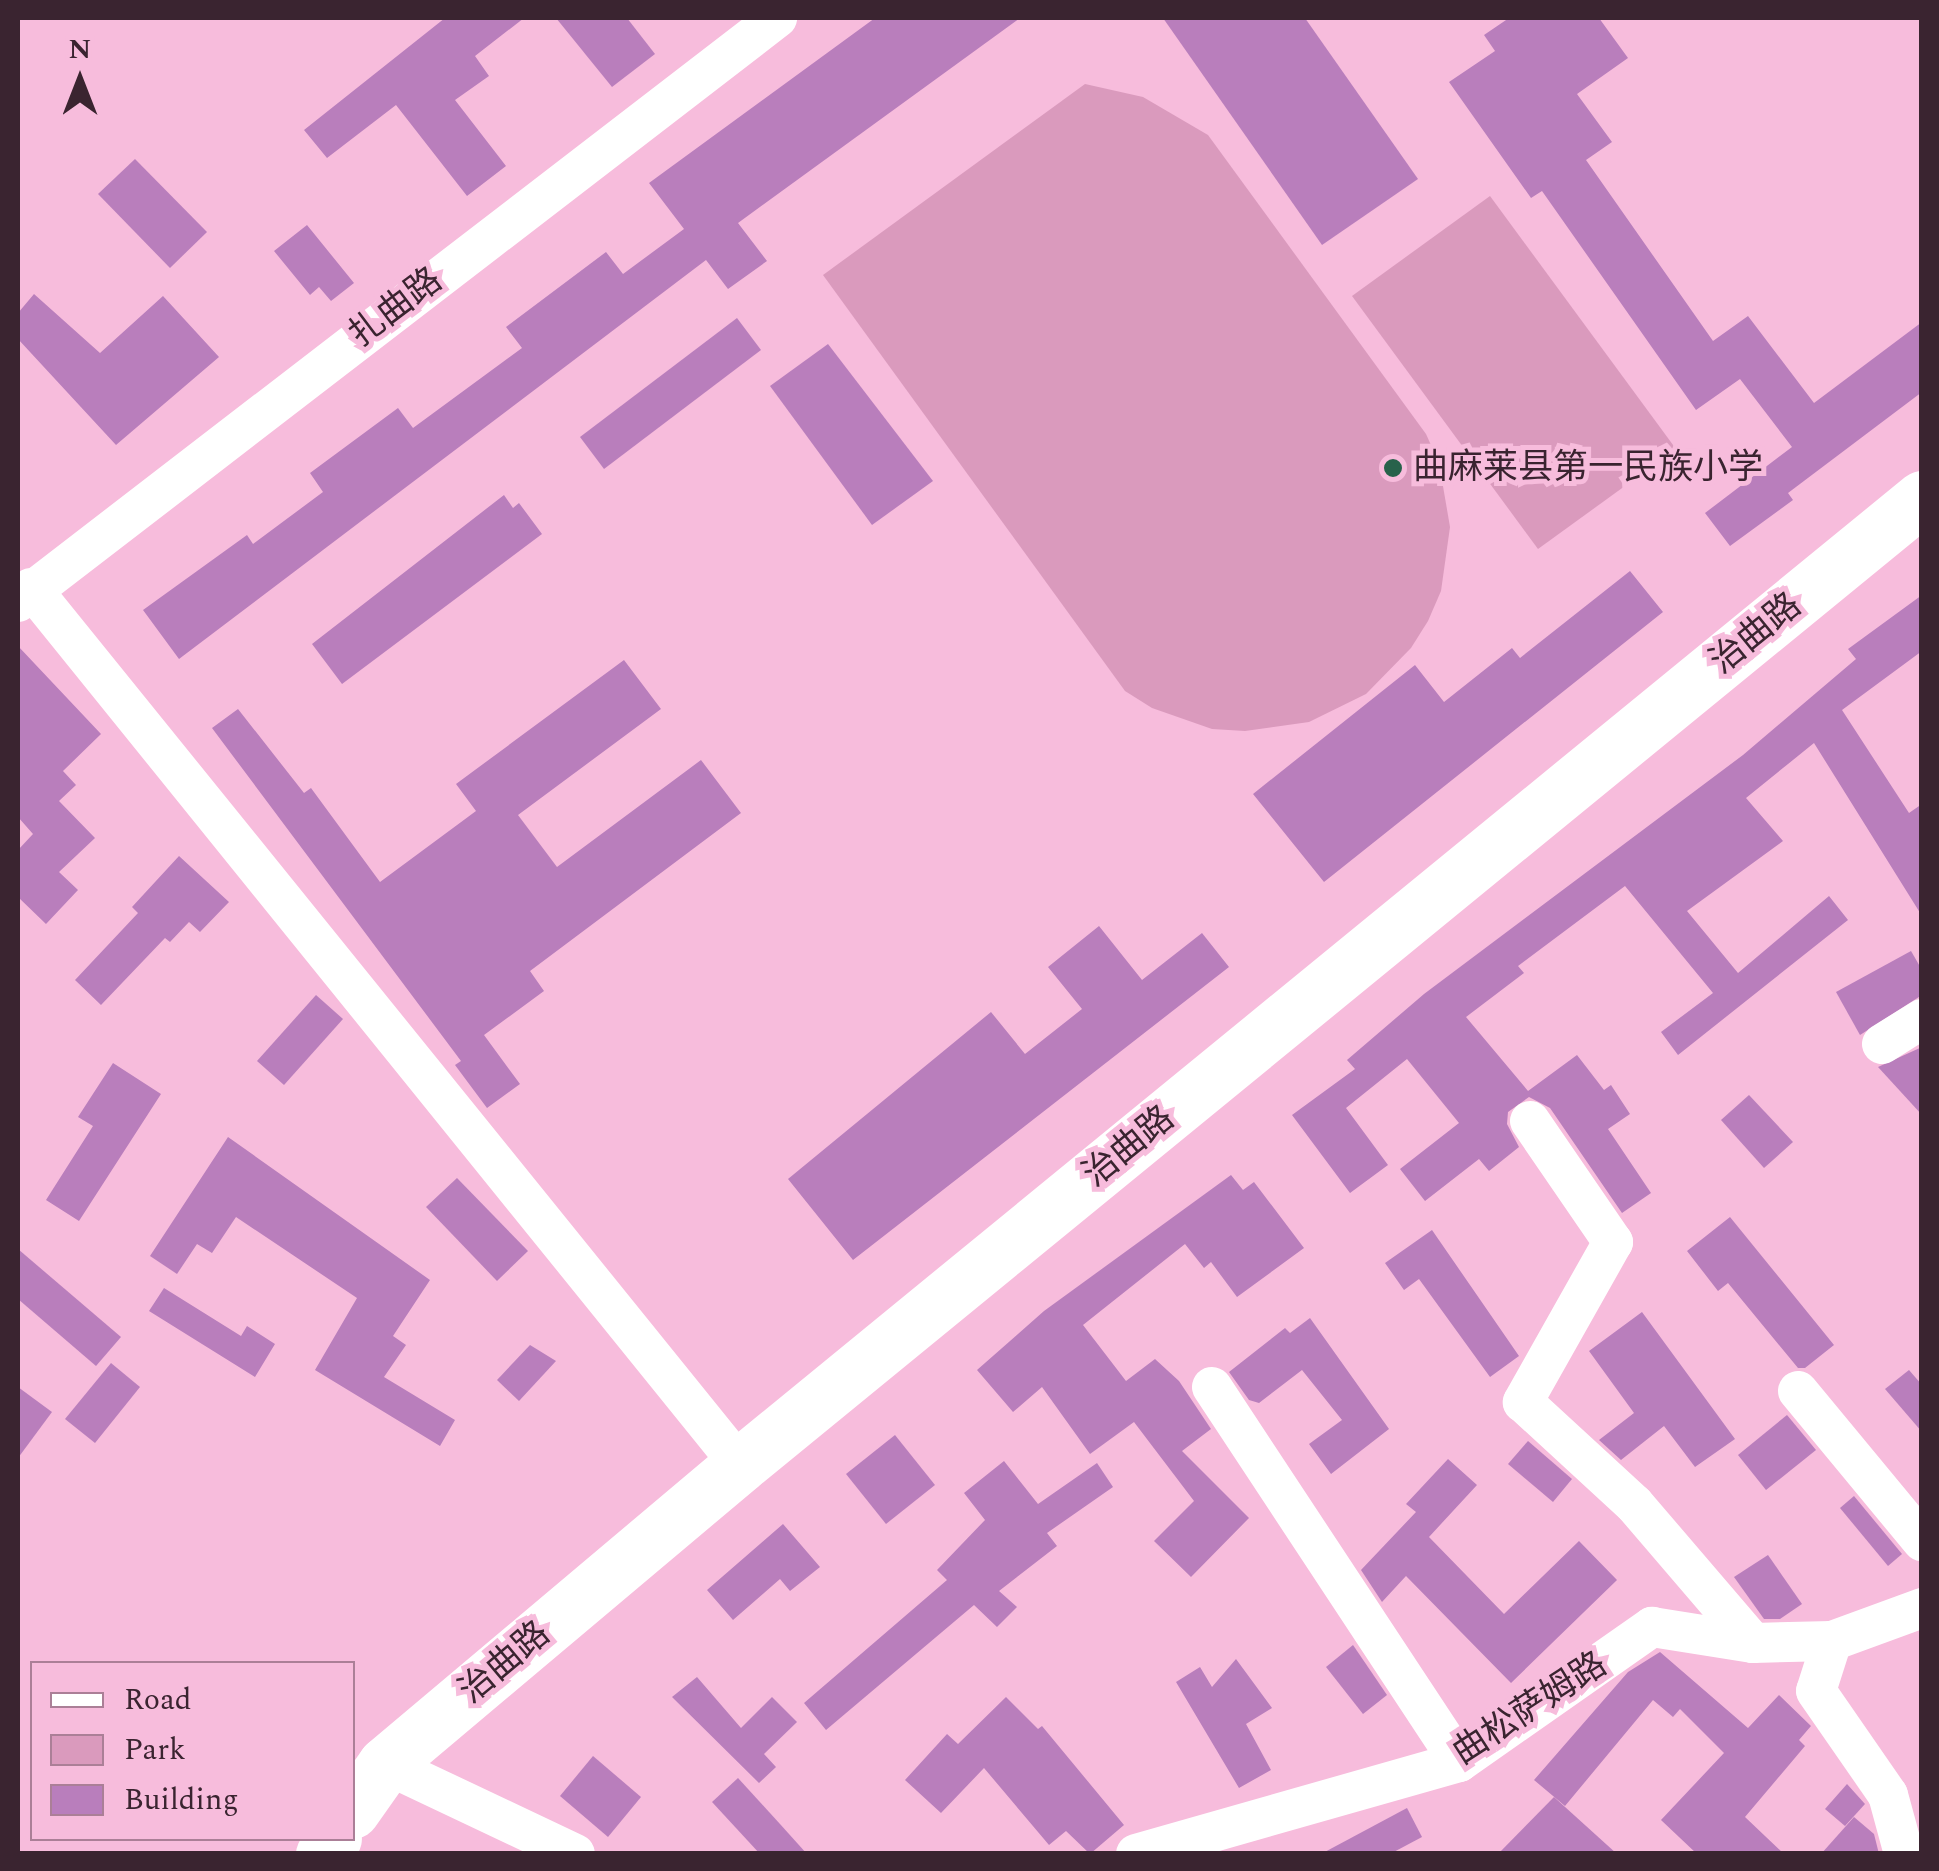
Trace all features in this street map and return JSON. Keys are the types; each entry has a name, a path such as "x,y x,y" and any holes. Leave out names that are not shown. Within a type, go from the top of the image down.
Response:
{"main road":[{"name":"治曲路","path":"355,1807 386,1764 740,1465 1922,498"}],"street":[{"name":"扎曲路","path":"24,595 777,18"},
{"path":"24,595 740,1465"},
{"path":"1882,1044 1922,1019"},
{"path":"1530,1122 1612,1242 1523,1402 1634,1504 1753,1643"},
{"path":"1212,1387 1459,1762"},
{"path":"1798,1391 1922,1541"},
{"name":"曲松萨姆路","path":"1136,1854 1459,1762 1652,1626 1753,1643 1832,1640 1922,1608"},
{"path":"1832,1640 1816,1691 1888,1795 1904,1854"},
{"path":"386,1764 575,1854"}],"green space":[{"path":"1085,84 1143,97 1208,135 1426,434 1439,463 1450,527 1441,591 1428,621 1411,648 1366,694 1309,722 1245,731 1212,729 1152,708 1125,691 823,275"},
{"path":"1490,196 1676,449 1538,549 1352,296"}],"building":[{"path":"445,18 524,18 475,56 489,76 455,100 506,166 467,196 396,105 327,158 304,130"},
{"path":"556,18 627,18 655,54 612,87"},
{"path":"875,18 1020,18 738,223 767,261 728,289 706,260 179,659 143,610 247,535 253,544 323,492 310,473 398,408 413,428 522,348 506,327 606,252 623,274 684,229 649,183"},
{"path":"1163,18 1305,18 1418,179 1322,245"},
{"path":"1509,18 1599,18 1628,58 1577,94 1612,142 1586,160 1713,341 1748,316 1814,403 1922,322 1922,392 1788,493 1793,500 1730,546 1705,513 1792,447 1740,379 1696,410 1542,191 1531,198 1449,82 1495,51 1484,35"},
{"path":"135,159 207,232 170,268 98,194"},
{"path":"307,225 354,283 331,301 319,287 310,295 274,251"},
{"path":"34,294 100,353 163,296 219,357 116,445 18,339 18,313"},
{"path":"737,318 761,350 604,469 580,437"},
{"path":"828,344 933,481 872,525 770,386"},
{"path":"504,495 513,508 519,503 542,534 342,684 312,644"},
{"path":"1630,571 1663,612 1324,882 1253,794 1415,665 1444,702 1512,648 1520,658"},
{"path":"1922,595 1922,651 1842,710 1909,813 1922,804 1922,916 1814,743 1746,798 1783,841 1687,911 1738,973 1829,896 1848,920 1678,1055 1661,1032 1713,993 1625,886 1518,966 1524,973 1466,1017 1528,1091 1577,1055 1604,1090 1611,1085 1630,1114 1608,1129 1651,1193 1622,1213 1550,1108 1529,1097 1508,1112 1507,1124 1519,1147 1489,1171 1479,1159 1425,1201 1400,1169 1459,1123 1407,1059 1346,1108 1388,1165 1350,1193 1292,1115 1355,1069 1347,1060 1424,994 1743,755 1856,659 1848,649"},
{"path":"18,646 101,734 63,771 76,785 59,801 95,838 59,872 78,890 46,924 18,897 18,850 33,834 18,817"},
{"path":"624,660 661,709 518,815 557,867 701,760 741,813 530,971 544,991 484,1035 520,1084 487,1108 455,1065 461,1061 212,728 238,709 304,793 311,788 380,882 476,811 456,784"},
{"path":"179,856 229,902 200,932 189,922 170,942 165,938 101,1005 75,980 138,913 132,907"},
{"path":"1099,926 1142,980 1202,933 1229,967 853,1260 788,1179 991,1012 1025,1054 1082,1009 1048,967"},
{"path":"1911,951 1922,970 1922,995 1860,1035 1836,992"},
{"path":"316,995 343,1019 284,1085 257,1061"},
{"path":"1922,1047 1922,1115 1878,1067"},
{"path":"113,1063 161,1094 79,1221 46,1200 93,1126 78,1117"},
{"path":"1749,1095 1793,1142 1764,1168 1721,1120"},
{"path":"228,1137 430,1280 393,1336 406,1345 384,1377 455,1420 440,1446 315,1370 357,1298 236,1217 212,1253 197,1244 177,1274 150,1256"},
{"path":"1231,1175 1243,1190 1254,1182 1304,1248 1237,1297 1211,1262 1204,1268 1185,1244 1083,1325 1126,1381 1155,1359 1179,1381 1211,1429 1182,1451 1249,1518 1191,1577 1154,1541 1194,1501 1134,1422 1090,1454 1042,1387 1013,1412 977,1370 1044,1311"},
{"path":"457,1178 528,1251 497,1281 426,1207"},
{"path":"1730,1217 1834,1345 1805,1368 1798,1368 1728,1283 1718,1291 1687,1251"},
{"path":"1432,1230 1519,1356 1490,1377 1419,1279 1404,1290 1385,1263"},
{"path":"18,1249 121,1337 96,1366 18,1299"},
{"path":"164,1288 241,1336 247,1326 275,1344 255,1377 149,1311"},
{"path":"1642,1312 1735,1439 1695,1467 1664,1426 1621,1460 1599,1440 1634,1413 1589,1351"},
{"path":"1310,1318 1389,1429 1331,1474 1309,1444 1342,1420 1302,1370 1259,1403 1249,1400 1229,1372 1285,1328 1290,1333"},
{"path":"530,1345 556,1361 519,1401 497,1380"},
{"path":"111,1363 140,1387 95,1443 65,1419"},
{"path":"1909,1370 1922,1385 1922,1432 1885,1389"},
{"path":"18,1387 52,1412 18,1458"},
{"path":"1787,1415 1816,1450 1766,1490 1738,1455"},
{"path":"895,1435 935,1485 886,1524 846,1474"},
{"path":"1528,1441 1572,1479 1553,1502 1508,1464"},
{"path":"1448,1459 1477,1485 1429,1537 1504,1614 1579,1541 1617,1580 1511,1683 1406,1576 1382,1602 1361,1570 1416,1512 1406,1504"},
{"path":"1004,1461 1038,1504 1097,1463 1113,1487 1047,1533 1057,1546 999,1591 1017,1607 997,1627 974,1605 826,1730 804,1703 947,1580 937,1570 985,1520 964,1493"},
{"path":"1854,1496 1902,1554 1888,1566 1840,1508"},
{"path":"783,1524 820,1567 790,1591 780,1579 733,1620 707,1590"},
{"path":"1768,1555 1802,1604 1780,1619 1764,1619 1734,1577"},
{"path":"1353,1645 1387,1695 1363,1714 1326,1667"},
{"path":"1660,1652 1748,1728 1779,1695 1811,1726 1799,1740 1805,1746 1745,1817 1784,1854 1697,1854 1661,1820 1724,1753 1680,1709 1673,1717 1653,1700 1565,1806 1534,1780 1628,1672"},
{"path":"1236,1659 1272,1708 1246,1724 1271,1770 1239,1788 1176,1682 1200,1667 1212,1687"},
{"path":"697,1677 741,1728 772,1697 797,1722 764,1754 776,1767 759,1783 672,1697"},
{"path":"1006,1697 1038,1729 1042,1726 1124,1825 1090,1854 1066,1831 1049,1845 984,1768 941,1813 905,1780 947,1734 958,1744"},
{"path":"593,1756 641,1797 608,1837 560,1796"},
{"path":"738,1778 807,1854 760,1854 712,1802"},
{"path":"1847,1784 1865,1804 1845,1826 1825,1809"},
{"path":"1554,1797 1617,1854 1498,1854"},
{"path":"1407,1808 1422,1837 1390,1854 1321,1854"},
{"path":"1854,1817 1874,1834 1879,1854 1821,1854"}],"place":[{"name":"曲麻莱县第一民族小学","path":"1393,468"}]}
